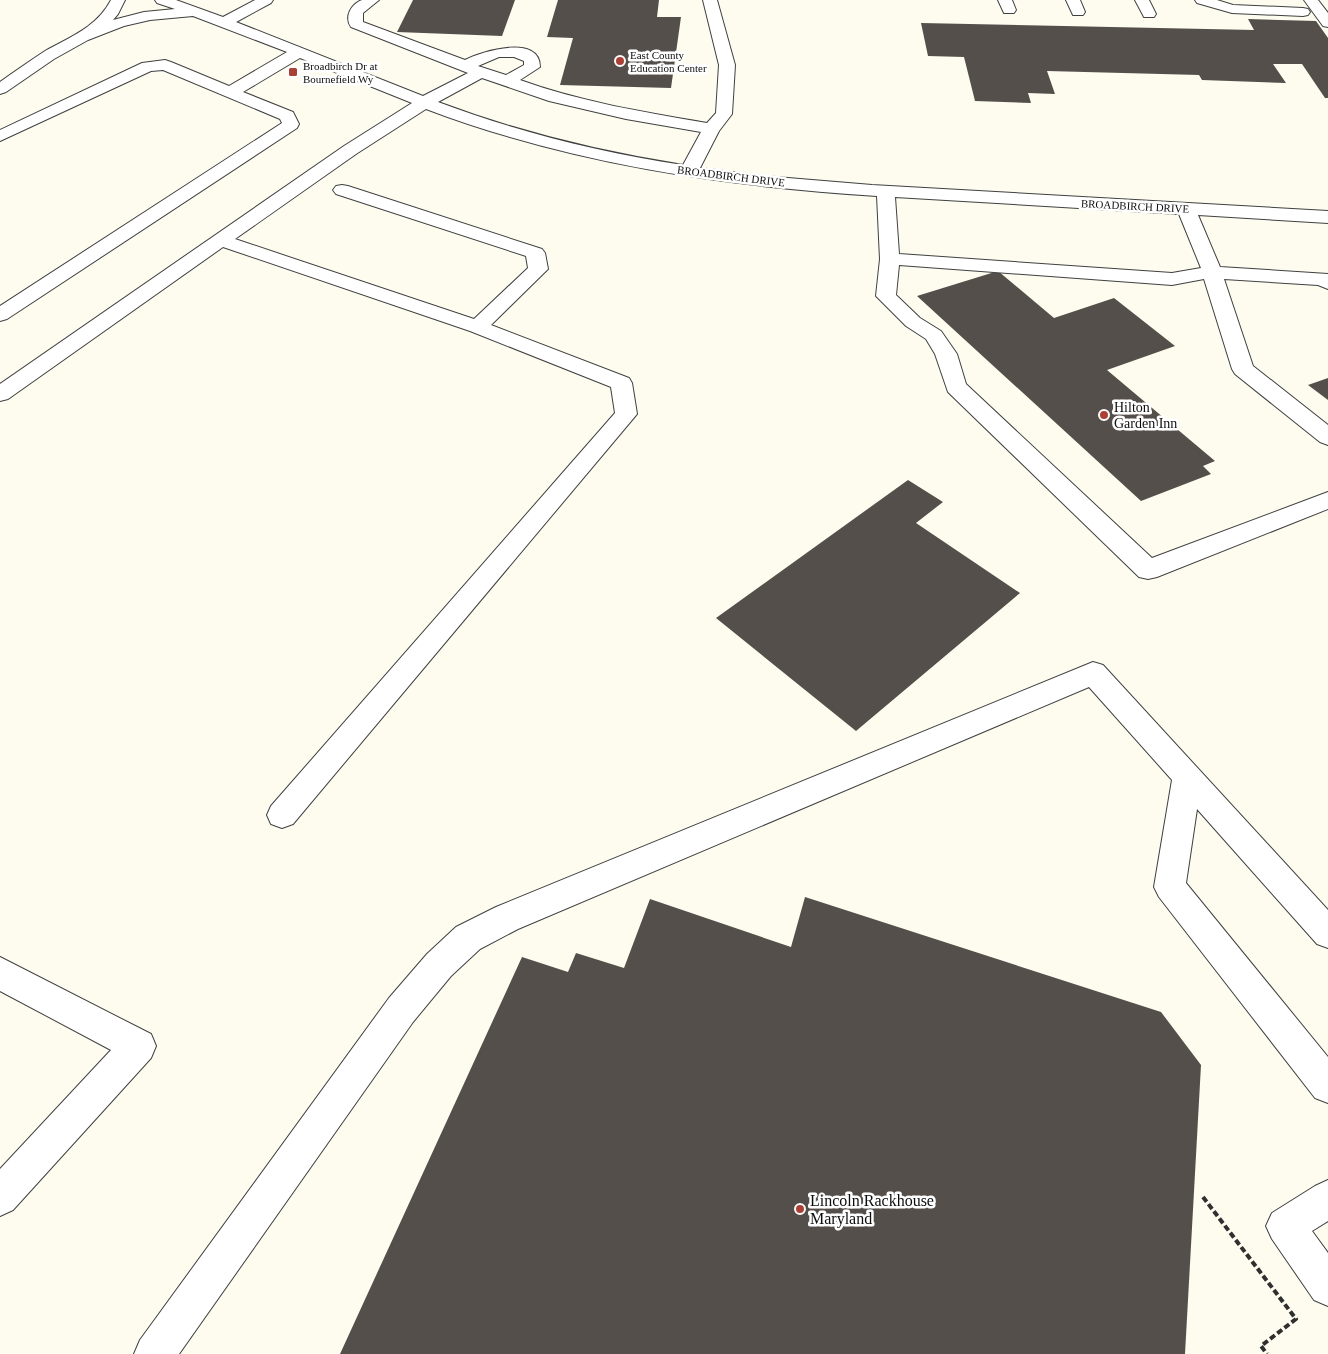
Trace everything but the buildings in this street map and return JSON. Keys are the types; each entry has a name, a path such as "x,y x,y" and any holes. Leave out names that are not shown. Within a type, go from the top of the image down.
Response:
{"street":[{"path":"88,34 111,14 118,0"},
{"name":"BROADBIRCH DRIVE","path":"162,0 226,21 463,117 552,144 689,171 842,189 1328,217"},
{"path":"226,21 266,0"},
{"path":"372,0 356,11 356,24 474,69 564,100 626,114 711,129"},
{"path":"689,171 711,129 724,114 726,65 710,0"},
{"path":"1142,0 1149,14"},
{"path":"1202,0 1232,9 1307,6 1328,23"},
{"path":"0,89 49,55 88,34 138,18 200,12"},
{"path":"231,92 300,51"},
{"path":"0,394 350,150 474,69 487,54 504,51 520,53 532,59 532,67 508,81"},
{"path":"0,136 148,66 165,65 287,116 291,124 0,315"},
{"path":"342,190 535,253 538,268 477,327"},
{"path":"886,192 890,259 886,296 913,322 934,335 946,354 956,387 1148,570 1328,500"},
{"path":"1186,209 1212,272 1244,369 1328,437"},
{"path":"220,240 477,327 621,383 626,414 282,815"},
{"path":"890,259 1172,279 1212,272 1326,280"},
{"path":"154,1354 401,1010 439,965 468,938 516,914 1094,673 1328,933"},
{"path":"1187,776 1170,887 1328,1085"},
{"path":"0,973 139,1046 0,1198"},
{"path":"1328,1199 1285,1226 1328,1286"}],"path":[{"path":"1203,1197 1296,1319 1261,1346 1267,1354"}],"place":[{"name":"East County Education Center","path":"620,61"},
{"name":"Broadbirch Dr at Bournefield Wy","path":"293,72"},
{"name":"Hilton Garden Inn","path":"1104,415"},
{"name":"Lincoln Rackhouse Maryland","path":"800,1209"}]}
